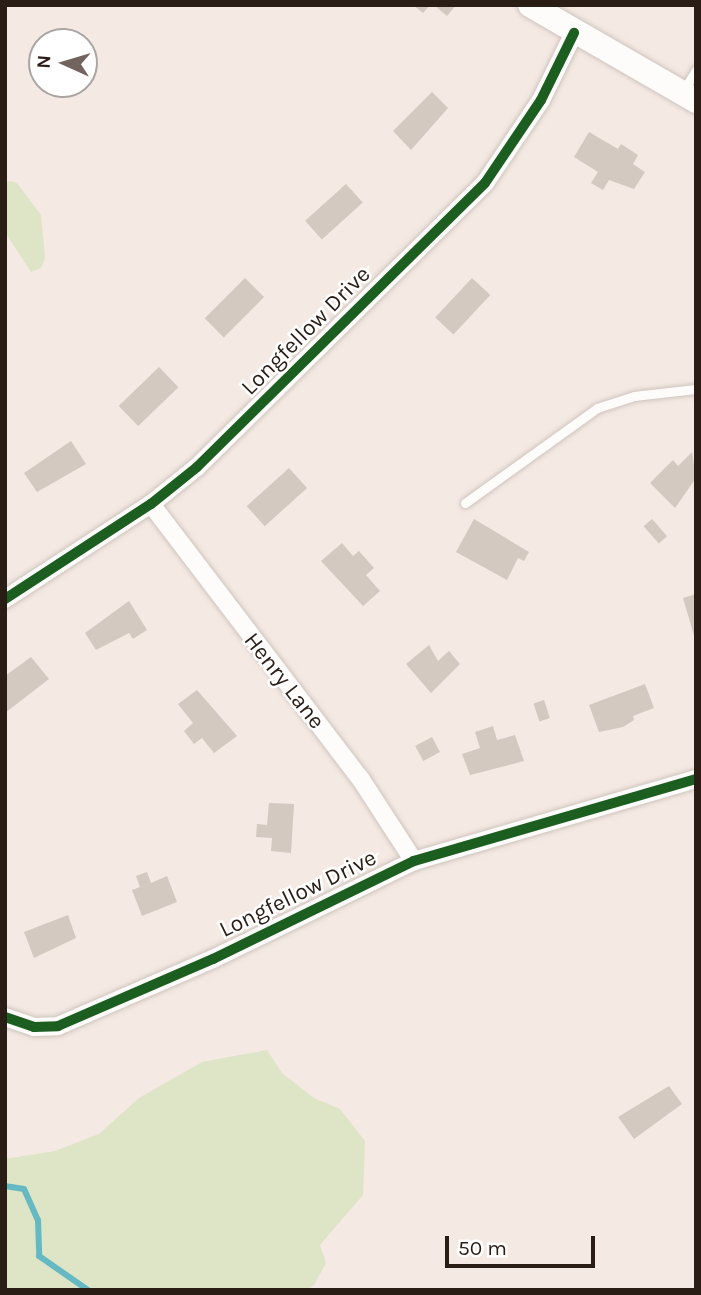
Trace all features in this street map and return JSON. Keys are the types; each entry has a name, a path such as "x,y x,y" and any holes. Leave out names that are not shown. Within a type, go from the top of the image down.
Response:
{"main road":[{"path":"530,5 574,33 689,97"}],"street":[{"name":"Longfellow Drive","path":"5,599 151,504 197,467 485,183 541,100 574,33"},
{"name":"Henry Lane","path":"151,504 360,778 414,861"},
{"name":"Longfellow Drive","path":"5,1017 34,1027 58,1026 109,1007 414,861 696,779"}],"lane":[{"path":"689,97 696,70"},
{"path":"465,503 597,408 634,396 696,389"}],"green space":[{"path":"10,181 17,183 41,215 45,258 41,268 31,272 5,232 5,184"},
{"path":"267,1050 282,1073 314,1098 340,1109 365,1141 363,1195 320,1245 326,1263 314,1285 307,1290 5,1290 5,1159 55,1151 99,1134 139,1098 202,1062"}],"building":[{"path":"413,5 430,5 423,13"},
{"path":"434,5 456,5 447,16"},
{"path":"432,92 448,108 411,150 393,131"},
{"path":"589,132 618,149 621,144 638,155 633,164 645,172 634,189 609,180 603,190 591,183 598,172 574,157"},
{"path":"346,184 363,203 322,239 305,221"},
{"path":"245,278 264,297 224,337 205,318"},
{"path":"472,278 490,295 453,335 435,317"},
{"path":"159,367 178,387 138,426 119,406"},
{"path":"71,441 86,464 37,492 24,473"},
{"path":"692,452 696,478 675,508 650,483 673,460 678,466"},
{"path":"289,468 307,488 265,526 247,506"},
{"path":"474,519 529,552 524,561 518,558 507,580 456,552"},
{"path":"652,519 667,536 659,544 644,526"},
{"path":"342,543 353,556 359,551 374,568 366,575 380,591 363,606 321,561"},
{"path":"696,594 696,639 695,639 683,598"},
{"path":"129,601 147,630 133,639 129,633 96,650 85,633"},
{"path":"429,645 438,661 449,651 460,664 431,693 406,664"},
{"path":"31,657 49,679 5,713 5,676"},
{"path":"645,684 654,708 633,716 634,720 623,727 599,732 589,705"},
{"path":"197,690 237,736 214,753 202,738 194,744 184,731 193,723 178,704"},
{"path":"544,700 550,718 539,721 534,703"},
{"path":"493,726 497,740 515,735 524,761 470,775 462,754 480,748 475,732"},
{"path":"432,737 440,752 423,761 415,746"},
{"path":"269,803 294,804 291,853 271,851 272,838 256,837 257,824 267,825"},
{"path":"147,872 151,883 167,876 177,902 142,916 132,890 140,887 136,876"},
{"path":"68,915 76,938 34,958 24,932"},
{"path":"669,1086 682,1104 634,1139 618,1117"}],"waterway":[{"path":"5,1186 24,1189 38,1220 39,1256 88,1290"}],"cycle path":[{"path":"5,599 151,504 197,467 485,183 541,100 574,33"},
{"path":"5,1017 34,1027 58,1026 213,959 414,861 696,779"}]}
